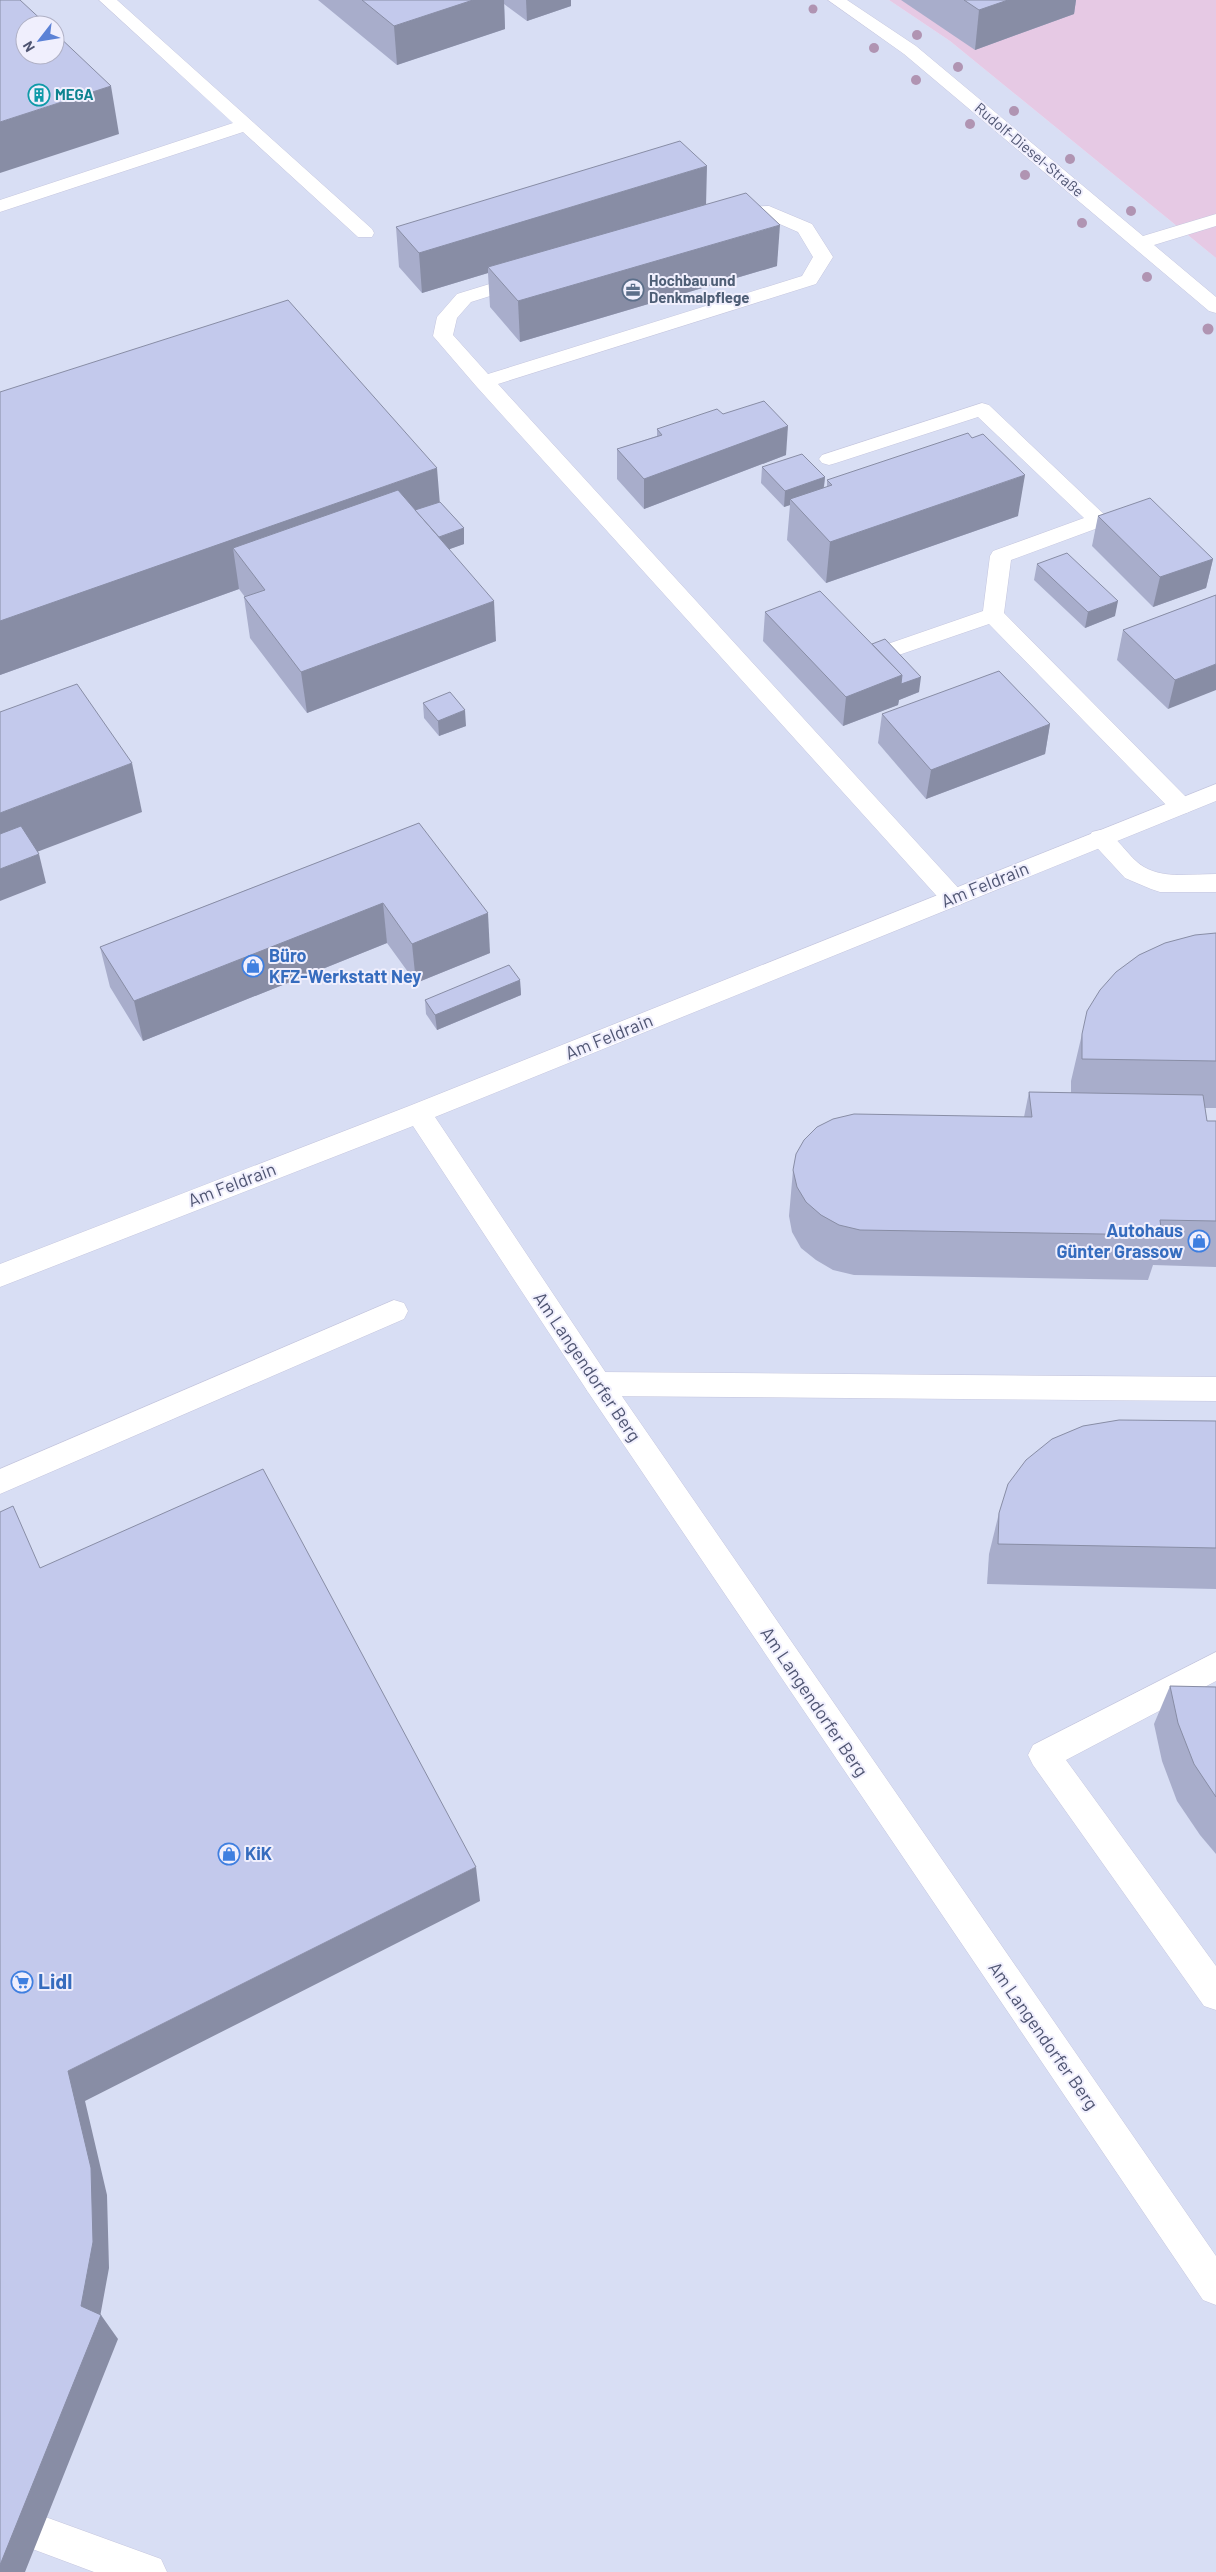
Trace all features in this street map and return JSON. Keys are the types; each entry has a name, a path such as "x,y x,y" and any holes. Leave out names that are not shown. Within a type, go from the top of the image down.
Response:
{"street":[{"path":"107,0 365,233"},
{"name":"Rudolf-Diesel-Straße","path":"836,0 910,50 1216,307"},
{"path":"0,206 246,125"},
{"path":"482,382 808,280 823,257 804,228 769,212 735,212 707,221"},
{"path":"1140,243 1216,220"},
{"path":"539,274 464,298 446,317 442,336 953,898"},
{"path":"829,459 982,409 1099,520 1001,556 993,615"},
{"path":"887,652 993,615"},
{"path":"993,615 1181,806"},
{"name":"Am Feldrain","path":"0,1276 418,1114 1216,792"},
{"path":"1100,838 1134,872 1160,883 1216,883"},
{"name":"Am Langendorfer Berg","path":"418,1114 598,1384 1216,2288"},
{"path":"0,1482 394,1311"},
{"path":"598,1384 1216,1389"},
{"path":"1216,1666 1044,1755 1216,1994"},
{"path":"40,2534 148,2572"}],"shaded area":[{"path":"0,0 889,0 950,41 1216,258 1216,2572 0,2572"},
{"path":"889,0 1216,0 1216,258 950,41"}],"building":[{"path":"0,0 20,0 36,15 15,15 15,65 65,65 65,42 111,86 0,122"},
{"path":"362,0 473,0 394,26"},
{"path":"964,0 1008,0 979,10"},
{"path":"680,141 707,166 419,253 396,227"},
{"path":"746,193 780,225 518,301 488,267"},
{"path":"288,300 437,468 0,621 0,392"},
{"path":"764,401 788,426 644,479 617,449 662,435 657,429 717,409 723,414"},
{"path":"968,433 972,438 983,434 1025,475 830,542 790,499 832,485 827,480"},
{"path":"802,454 825,477 785,491 762,467"},
{"path":"398,490 494,601 301,672 244,597 265,590 233,548"},
{"path":"1150,498 1213,559 1160,577 1098,516"},
{"path":"440,502 464,528 439,537 415,510"},
{"path":"1067,553 1118,601 1088,612 1037,564"},
{"path":"820,591 902,675 846,697 765,612"},
{"path":"1216,595 1216,664 1175,680 1123,630"},
{"path":"885,639 921,677 901,684 902,675 872,644"},
{"path":"999,671 1050,724 931,770 882,714"},
{"path":"77,684 132,763 0,813 0,712"},
{"path":"450,692 465,710 438,721 423,703"},
{"path":"419,823 488,913 412,944 383,903 134,1001 100,947"},
{"path":"21,826 39,854 0,869 0,834"},
{"path":"1216,933 1216,1061 1082,1059 1082,1034 1087,1011 1100,990 1116,972 1139,955 1165,943 1195,935"},
{"path":"509,965 520,980 435,1015 425,1000"},
{"path":"1029,1092 1203,1095 1207,1121 1216,1121 1216,1221 1160,1220 1162,1235 860,1230 839,1225 821,1215 806,1202 797,1187 793,1170 796,1154 804,1140 817,1127 833,1119 854,1114 1032,1117"},
{"path":"1119,1420 1216,1421 1216,1548 998,1544 999,1513 1008,1484 1026,1460 1052,1439 1083,1426"},
{"path":"263,1469 476,1867 68,2071 91,2168 93,2242 81,2306 101,2315 0,2565 0,1512 13,1506 40,1568"},
{"path":"1170,1686 1216,1687 1216,1797 1194,1764 1178,1723"}],"place":[{"name":"MEGA","path":"39,95"},
{"name":"Hochbau und Denkmalpflege","path":"633,290"},
{"name":"Büro KFZ-Werkstatt Ney","path":"253,966"},
{"name":"Autohaus Günter Grassow","path":"1199,1241"},
{"name":"KiK","path":"229,1854"},
{"name":"Lidl","path":"22,1982"}]}
